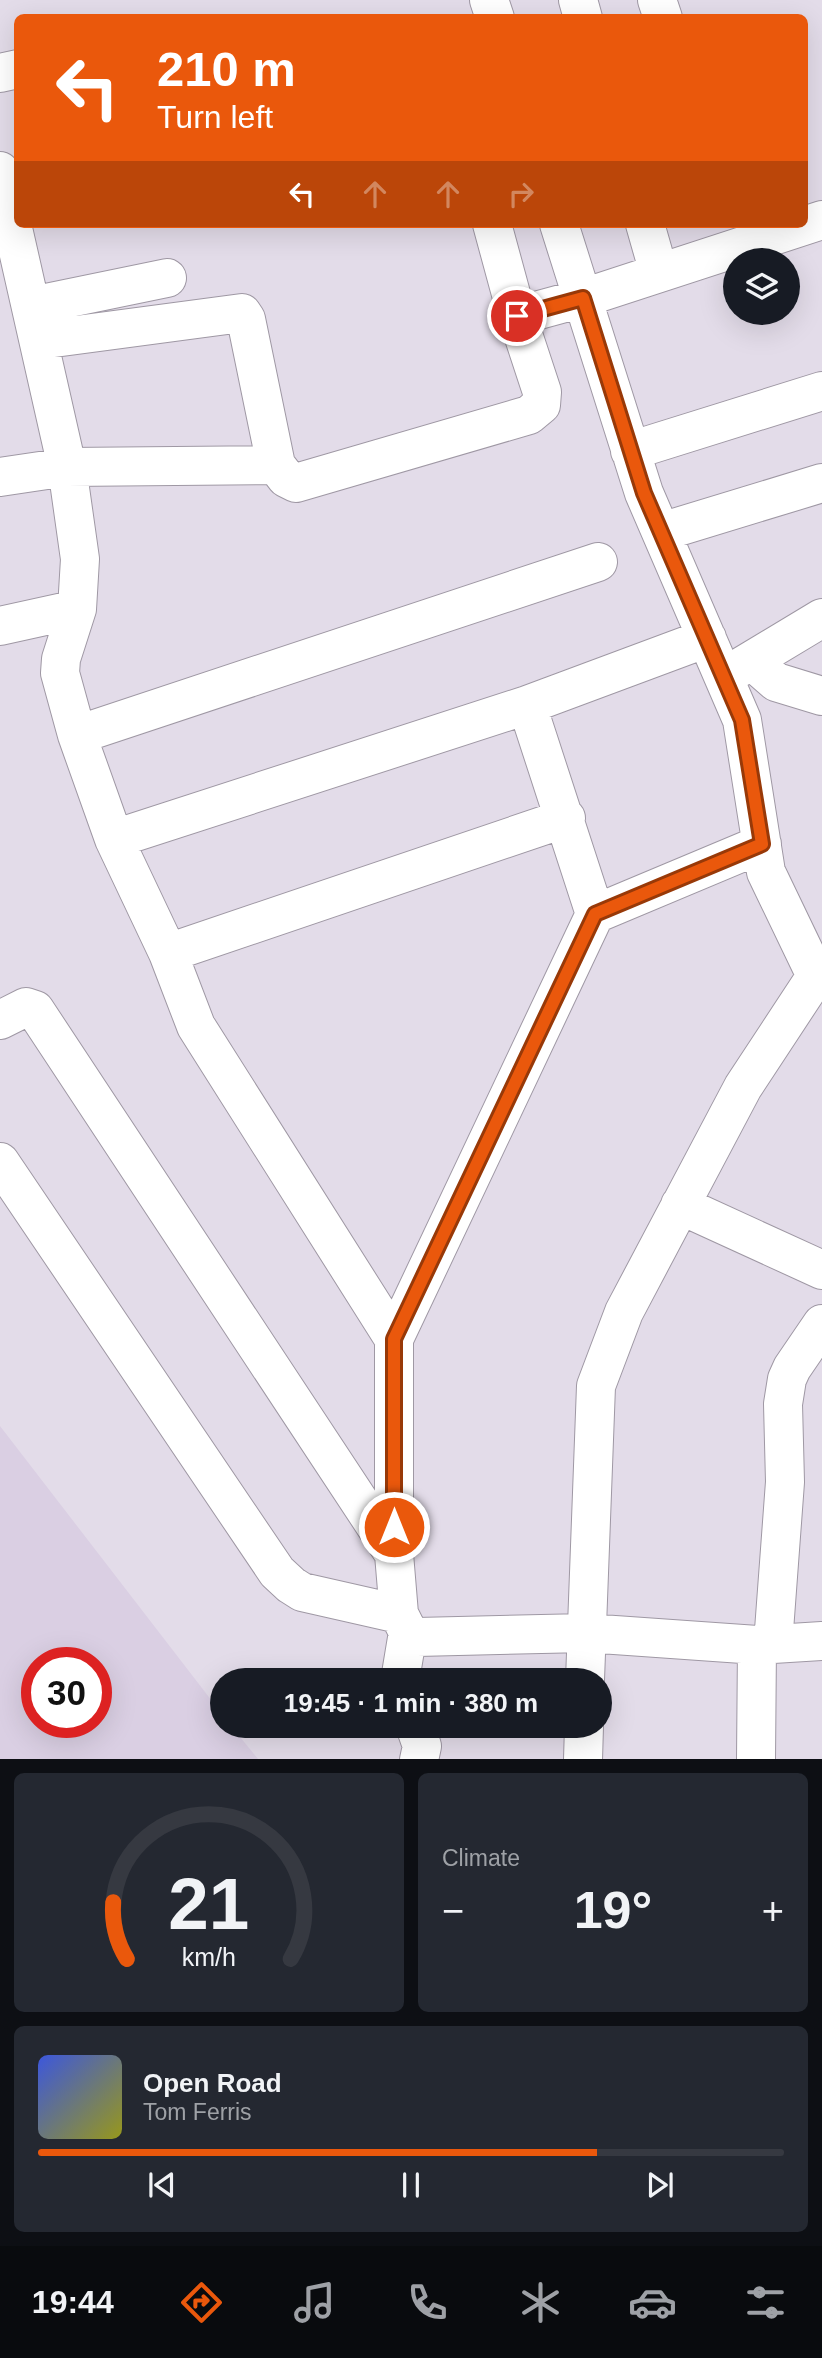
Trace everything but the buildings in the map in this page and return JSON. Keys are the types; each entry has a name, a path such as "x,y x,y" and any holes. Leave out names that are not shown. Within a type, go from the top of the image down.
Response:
{"street":[{"path":"0,171 67,467 80,559 77,609 61,659 60,674 77,735 114,839 168,953 196,1026 394,1339"},
{"path":"35,323 242,313 246,319 276,465 286,478 296,483 529,415 541,405 542,393 493,228"},
{"path":"560,228 644,493 707,638 738,669 822,696"},
{"path":"646,228 659,273"},
{"path":"517,316 659,273 735,236 778,228"},
{"path":"35,323 167,278"},
{"path":"630,450 822,391"},
{"path":"0,477 67,467 276,465"},
{"path":"661,532 822,483"},
{"path":"77,735 598,562"},
{"path":"0,626 77,609"},
{"path":"738,669 822,618"},
{"path":"114,839 527,705 707,638"},
{"path":"585,1668 596,1386 624,1312 743,1087 819,974 766,872 742,720 738,669"},
{"path":"527,705 566,818 595,914"},
{"path":"168,953 566,818"},
{"path":"401,1668 404,1623 394,1554 394,1339 595,914 762,844"},
{"path":"0,1020 26,1007 36,1010 394,1554"},
{"path":"0,1162 278,1572 302,1592 404,1623 417,1636 586,1633 765,1644 822,1641"},
{"path":"680,1205 822,1270"},
{"path":"756,1759 765,1644 785,1482 783,1404 792,1368 822,1324"},
{"path":"419,1738 422,1746 419,1759"},
{"path":"583,1759 584,1738"}],"shaded area":[{"path":"0,1426 210,1698 210,1738 241,1738 258,1759 0,1759"}],"route":[{"path":"394,1527 394,1339 595,914 762,844 742,720 644,493 583,298 517,316"}]}
